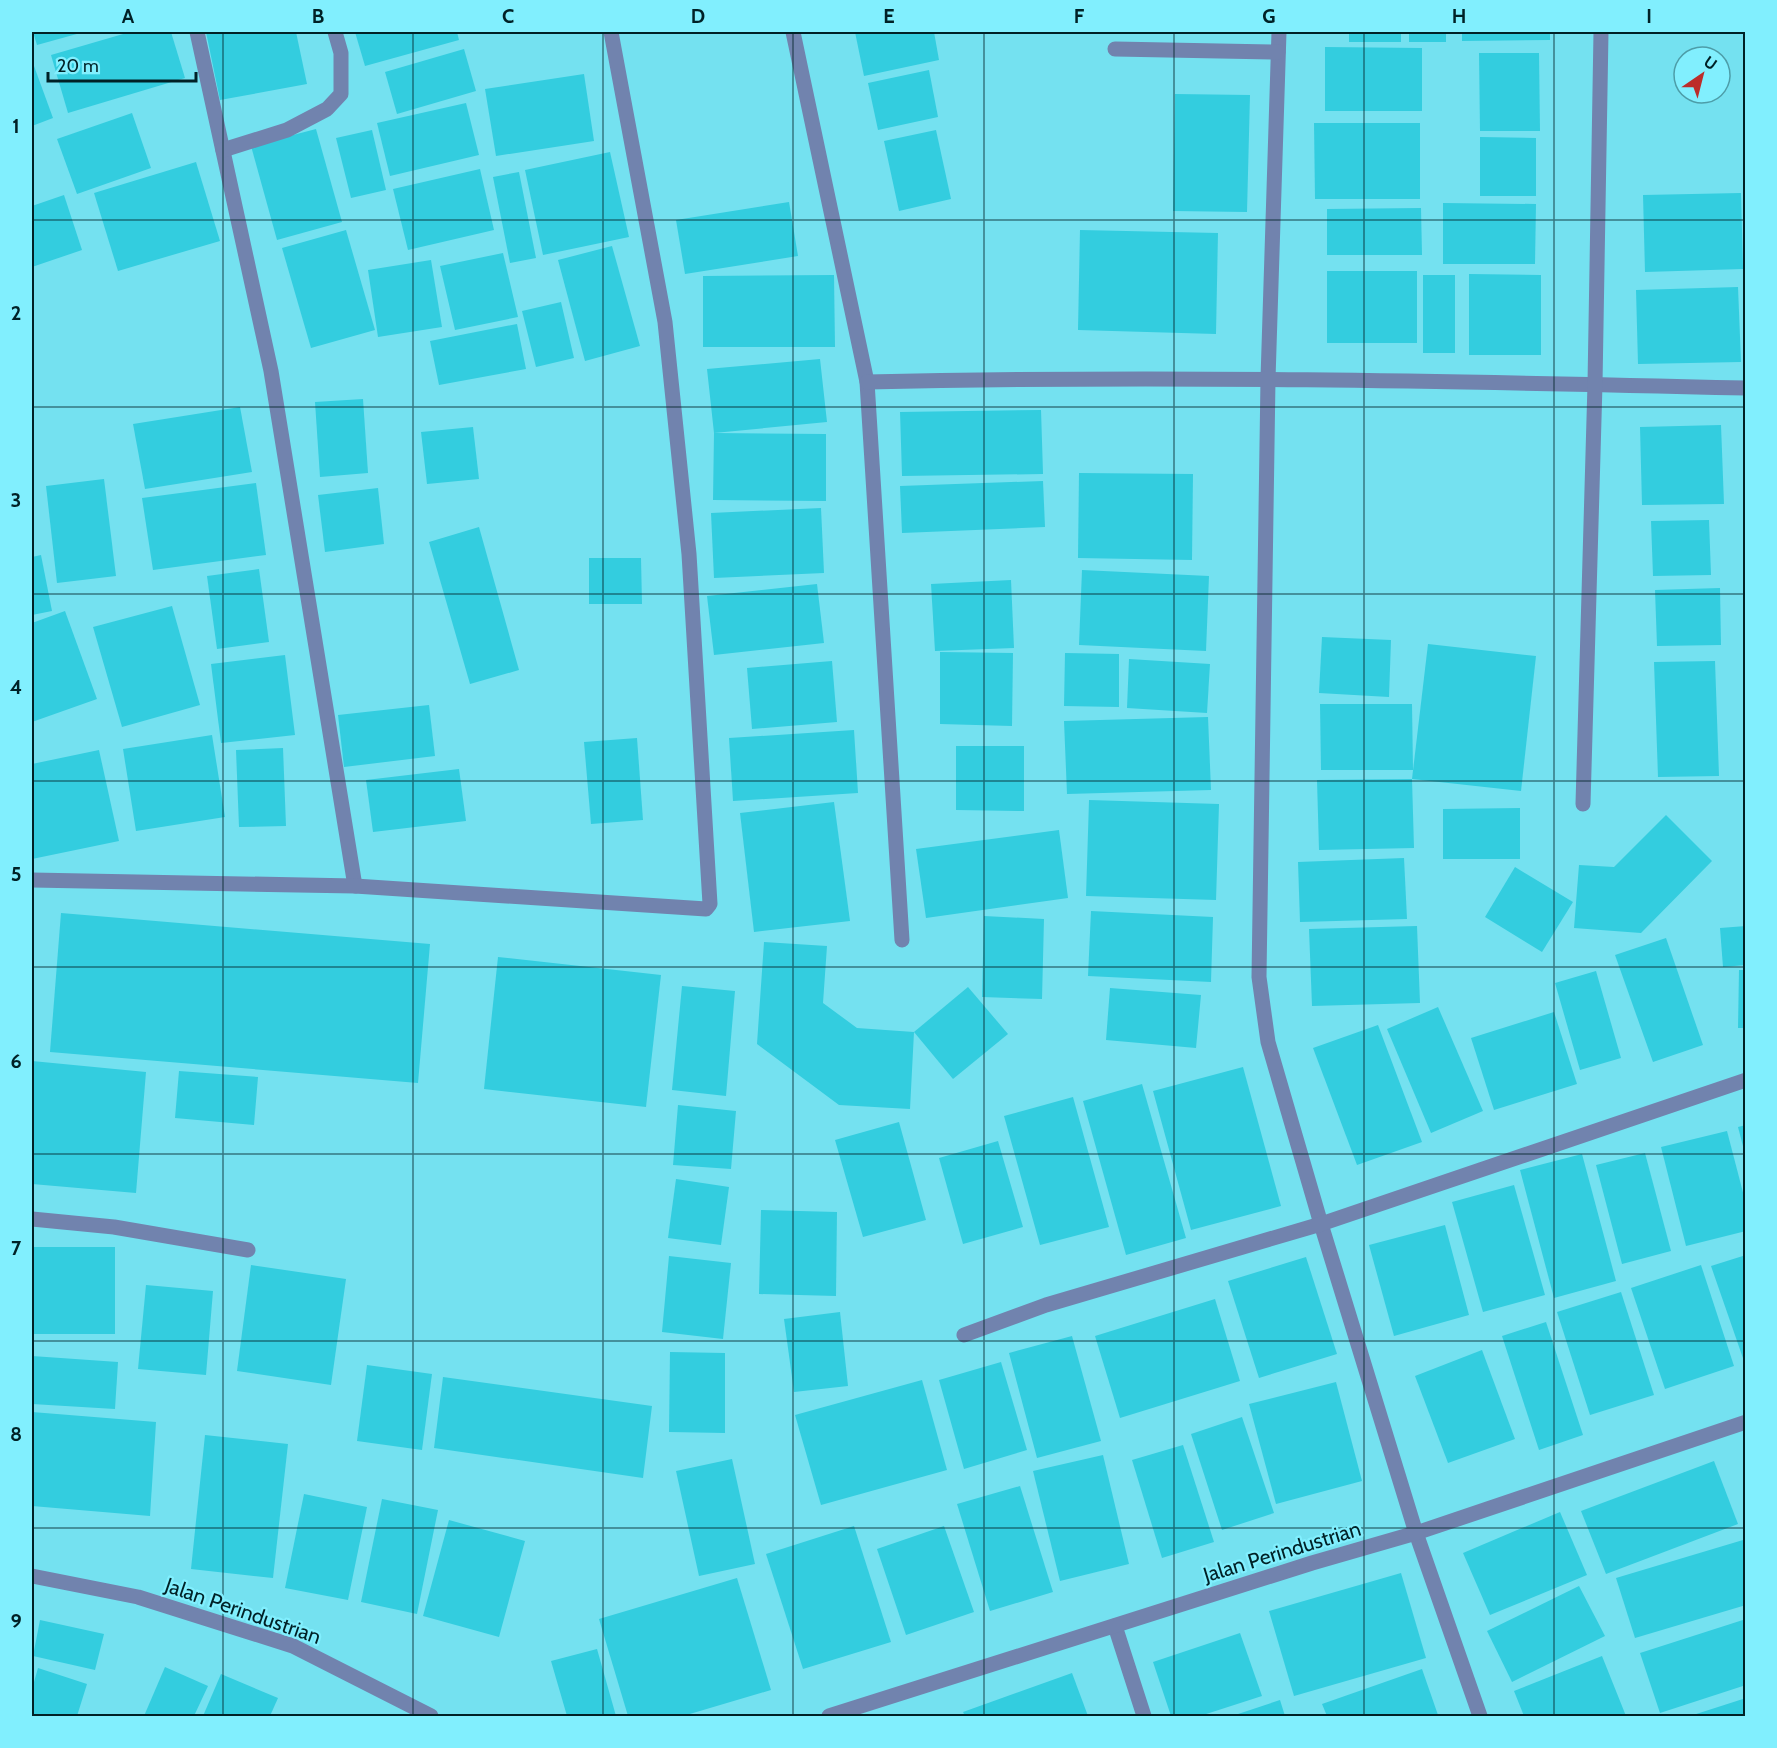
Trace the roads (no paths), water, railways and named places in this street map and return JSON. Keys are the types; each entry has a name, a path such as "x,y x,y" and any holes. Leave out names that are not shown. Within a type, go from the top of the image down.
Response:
{"street":[{"path":"197,32 271,371 355,886"},
{"path":"223,150 287,130 327,109 341,94 341,53 335,32"},
{"path":"32,880 355,886 706,909 710,904 688,554 665,322 611,32"},
{"path":"793,32 867,382 902,940"},
{"path":"1279,32 1268,379 1258,976 1268,1042 1321,1224 1416,1533 1479,1716"},
{"path":"1582,804 1595,384 1601,32"},
{"path":"1115,49 1278,52"},
{"path":"867,382 997,379 1268,379 1746,388"},
{"path":"964,1335 1046,1305 1321,1224 1746,1080"},
{"path":"32,1219 114,1227 248,1250"},
{"name":"Jalan Perindustrian","path":"829,1716 1312,1563 1416,1533 1746,1422"},
{"name":"Jalan Perindustrian","path":"32,1576 138,1597 294,1646 431,1716"},
{"path":"1115,1626 1144,1716"}]}
